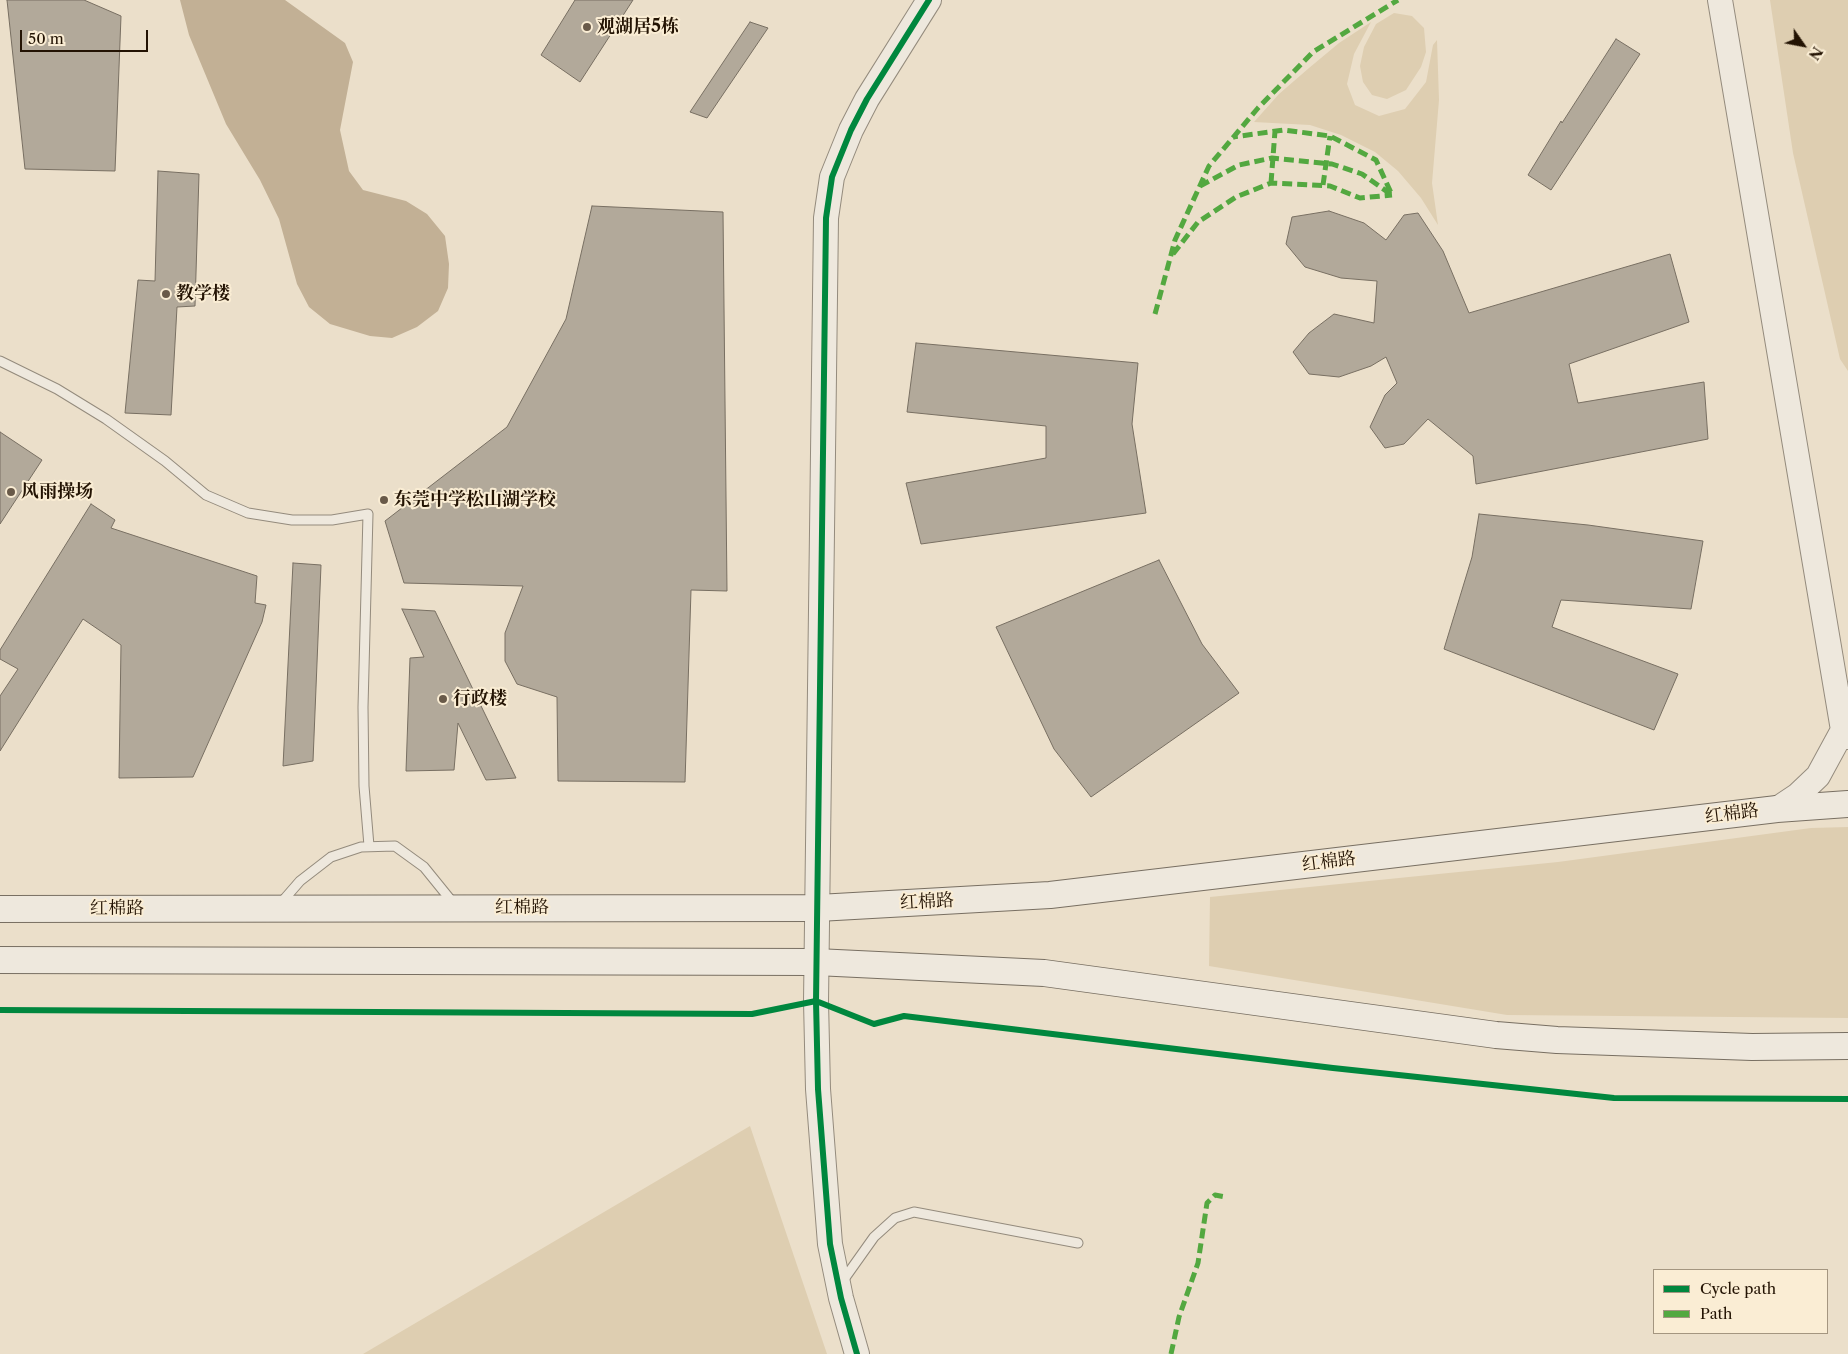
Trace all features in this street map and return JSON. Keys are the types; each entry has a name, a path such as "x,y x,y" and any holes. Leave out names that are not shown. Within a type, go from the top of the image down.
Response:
{"main road":[{"name":"红棉路","path":"0,909 818,908 1050,895 1777,809 1848,804"},
{"path":"0,960 816,962 1044,973 1496,1035 1557,1040 1752,1047 1848,1046"}],"street":[{"path":"857,1354 838,1286 830,1244 818,1089 816,962 826,218 832,177 851,130 929,0"},
{"path":"1720,0 1770,305 1846,734 1818,776 1798,795 1777,809"}],"lane":[{"path":"0,361 57,389 106,419 165,461 206,495 248,512 292,520 332,520 368,514 363,707 364,786 369,846"},
{"path":"276,909 300,881 331,857 369,846 395,846 424,867 458,908"},
{"path":"838,1286 874,1237 895,1218 914,1212 1078,1243"}],"path":[{"path":"0,1010 752,1014 816,1001 874,1024 904,1016 1333,1068 1614,1098 1848,1100"}],"shaded area":[{"path":"180,0 285,0 345,43 353,62 340,130 349,171 363,190 406,201 427,214 445,236 449,264 448,288 438,311 417,327 392,338 370,336 330,324 309,307 297,284 279,219 260,180 226,124 189,35"},
{"path":"1770,0 1848,0 1848,371 1840,359 1793,153"},
{"path":"1394,13 1412,16 1424,28 1426,52 1421,67 1406,90 1387,99 1372,95 1363,82 1360,66 1364,47 1376,24"},
{"path":"1371,22 1354,54 1347,84 1355,105 1379,116 1405,109 1426,82 1433,45 1437,40 1439,100 1432,183 1438,225 1421,198 1398,171 1375,152 1341,135 1310,125 1254,122 1279,94 1309,68 1339,43"},
{"path":"1848,827 1848,1018 1507,1015 1209,966 1210,897 1558,862 1811,828"},
{"path":"750,1126 827,1354 363,1354"}],"building":[{"path":"7,0 84,0 121,16 115,171 25,169"},
{"name":"观湖居5栋","path":"575,0 633,0 580,82 541,55"},
{"path":"750,22 768,28 707,118 690,112"},
{"path":"1616,39 1640,54 1551,190 1528,175 1561,121 1562,123"},
{"name":"教学楼","path":"158,171 199,174 195,306 177,307 171,415 125,413 138,280 155,281"},
{"path":"592,206 723,212 727,591 691,590 685,782 558,781 557,697 517,684 505,661 505,633 523,586 404,583 385,521 507,427 566,319"},
{"path":"1329,211 1364,223 1386,240 1404,215 1418,213 1443,251 1469,313 1670,254 1689,322 1569,364 1578,403 1704,382 1708,439 1476,484 1473,456 1428,419 1404,444 1385,448 1370,427 1385,395 1397,383 1386,357 1371,366 1339,377 1309,374 1293,352 1309,333 1334,314 1374,323 1377,281 1341,278 1305,267 1286,244 1292,217"},
{"path":"916,343 1138,363 1132,424 1146,513 921,544 906,483 1046,458 1046,426 907,412"},
{"name":"风雨操场","path":"0,432 42,460 0,524"},
{"path":"91,504 115,520 111,528 257,576 255,603 266,605 262,622 193,777 119,778 121,645 83,619 0,751 0,696 18,669 0,659 0,650"},
{"path":"1479,514 1588,525 1703,541 1691,609 1561,600 1552,627 1678,674 1654,730 1444,649 1472,557"},
{"path":"1159,560 1202,644 1239,693 1091,797 1054,749 996,627"},
{"path":"293,563 321,565 313,761 283,766"},
{"name":"行政楼","path":"402,609 435,611 516,778 486,780 458,723 454,770 406,771 410,658 424,657"}],"marked path":[{"path":"1155,314 1175,240 1209,166 1258,108 1313,52 1398,0"},
{"path":"1200,186 1239,165 1272,158 1332,164 1362,174 1392,195 1376,160 1330,136 1284,130 1233,137"},
{"path":"1271,183 1275,131"},
{"path":"1323,185 1330,136"},
{"path":"1173,254 1198,222 1236,197 1271,183 1330,186 1360,198 1392,195"},
{"path":"1171,1354 1179,1317 1198,1263 1207,1203 1215,1195 1226,1197"}],"cycle path":[{"path":"857,1354 841,1298 830,1244 818,1089 816,1001 826,218 832,177 851,130 867,99 929,0"},
{"path":"0,1010 752,1014 816,1001 874,1024 904,1016 1333,1068 1614,1098 1848,1099"}],"place":[{"name":"观湖居5栋","path":"587,27"},
{"name":"教学楼","path":"166,294"},
{"name":"风雨操场","path":"11,492"},
{"name":"东莞中学松山湖学校","path":"384,500"},
{"name":"行政楼","path":"443,699"}]}
